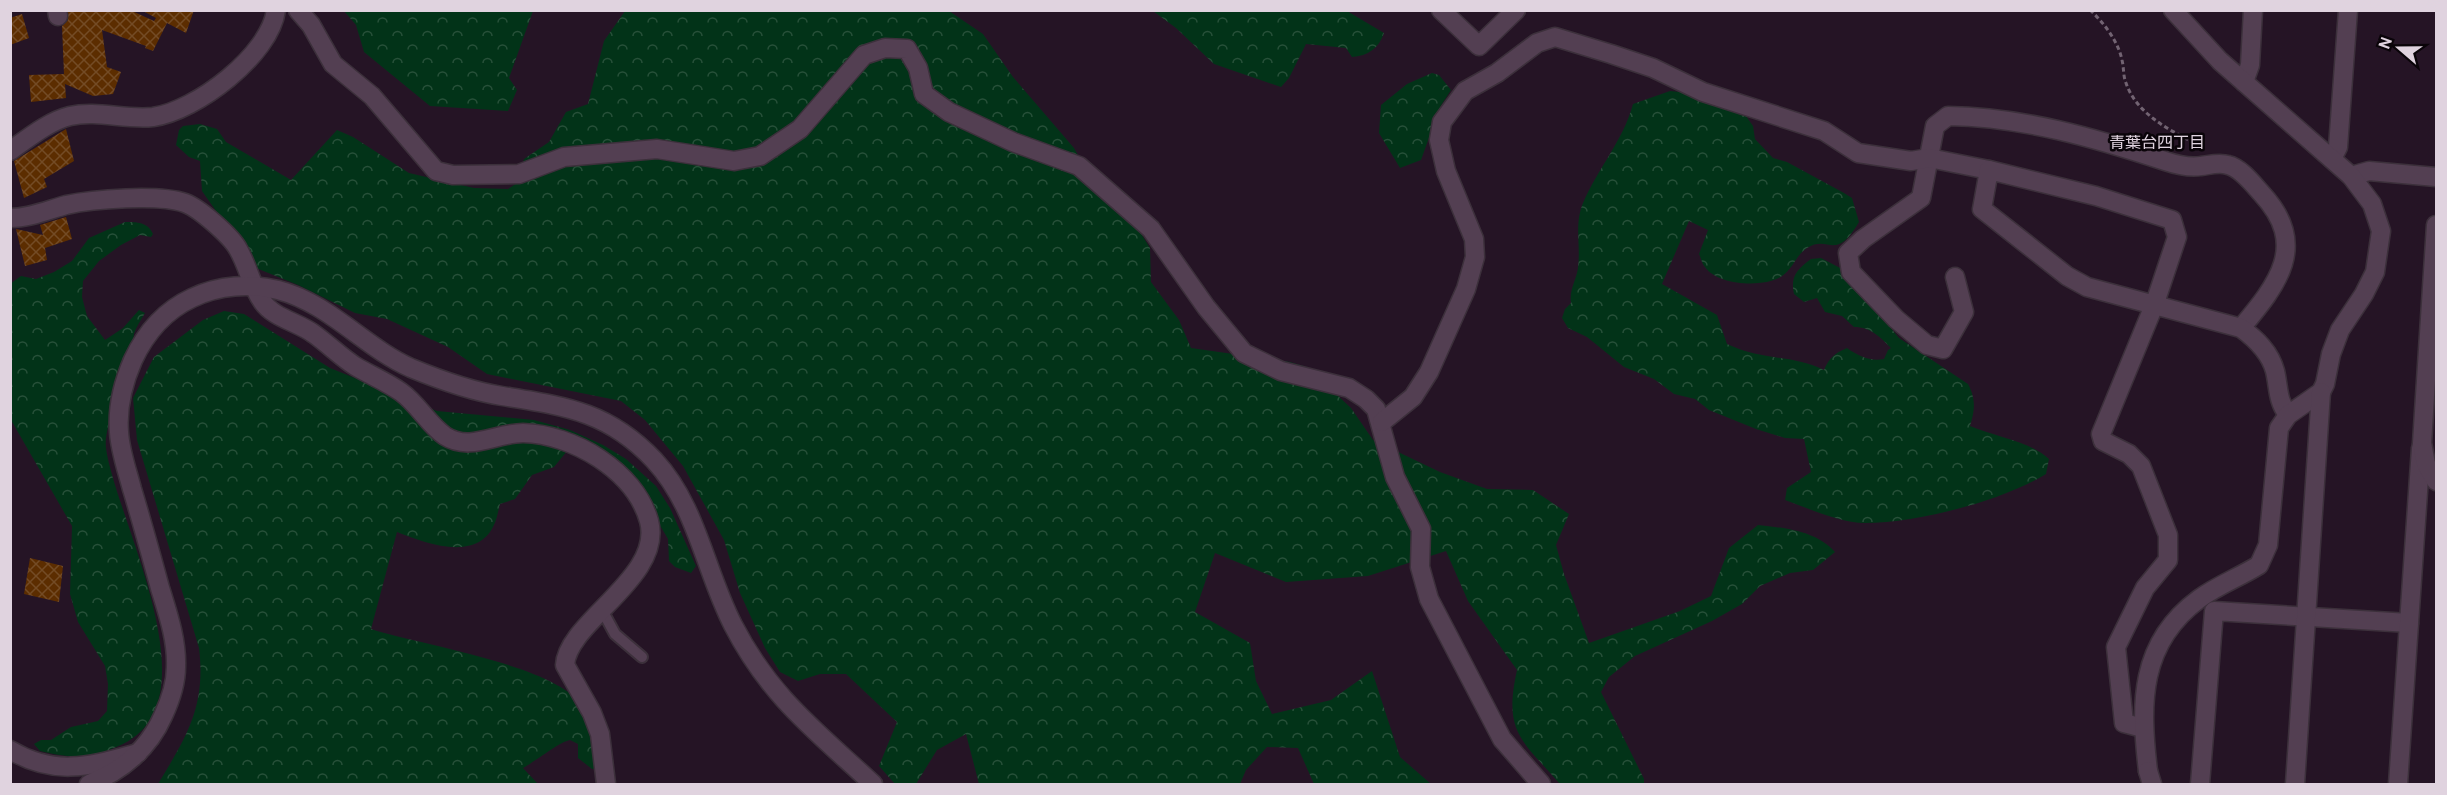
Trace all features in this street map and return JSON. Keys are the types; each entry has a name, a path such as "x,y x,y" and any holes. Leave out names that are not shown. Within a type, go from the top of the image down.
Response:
{"street":[{"path":"10,151 69,117 100,114 154,117 187,106 217,88 232,74 268,32 276,10"},
{"path":"298,10 311,25 333,64 372,96 436,171 453,175 519,174 564,157 657,149 734,161 760,156 800,129 864,55 885,48 907,49 918,68 924,94 948,112 1002,137 1079,166 1151,229 1206,307 1244,353 1281,371 1349,388 1376,409 1382,422 1386,453 1395,477 1421,529 1421,578 1429,599 1502,739 1540,784"},
{"path":"1441,10 1479,46 1516,10"},
{"path":"2174,10 2220,61 2351,176 2372,204 2381,231 2381,246 2371,283 2335,343 2320,392 2295,784"},
{"path":"2244,82 2250,65 2253,10"},
{"path":"2332,159 2338,147 2348,10"},
{"path":"1382,422 1413,397 1429,372 1466,289 1475,257 1474,239 1446,171 1439,140 1442,122 1465,91 1497,73 1537,43 1555,38 1653,68 1703,92 1824,131 1857,153 1911,161 1929,158 1989,170 2096,196 2172,220 2177,237 2154,303 2101,434 2103,441 2129,454 2141,466 2168,535 2168,560 2145,588 2116,647 2124,723 2143,728"},
{"path":"1955,278 1964,312 1943,349 1927,345 1896,319 1851,272 1848,253 1863,239 1921,198 1935,126 1940,119 1948,116 1977,116 2033,124 2182,166 2223,164 2238,170 2270,203 2284,227 2287,248 2279,279 2241,328"},
{"path":"1989,170 1982,209 2067,276 2086,287 2154,303 2241,328 2260,345 2270,359 2275,372 2277,397 2288,415"},
{"path":"2351,176 2369,171 2436,177"},
{"path":"10,218 105,200 166,199 184,202 197,209 234,242 253,286 267,308 308,329 353,365 400,391 448,438 467,444 506,434 537,435 586,452 618,473 643,507 650,533 638,570 571,648 565,665 592,714 600,734 606,784"},
{"path":"2398,784 2409,623 2427,489 2421,443 2436,225"},
{"path":"89,784 118,770 138,753 160,722 171,695 177,667 171,627 121,450 118,417 122,389 150,329 169,312 206,292 228,287 253,286 281,291 304,299 394,360 430,376 500,396 564,405 596,418 628,437 654,460 677,490 732,623 760,669 799,718 873,784"},
{"path":"2150,778 2143,728 2149,670 2168,629 2200,598 2250,571 2264,559 2268,545 2277,435 2288,415 2320,392"},
{"path":"2421,443 2426,465 2436,481"},
{"path":"2200,784 2214,611 2409,623"},
{"path":"10,750 37,764 65,768 101,763 138,753"}],"lane":[{"path":"602,610 615,634 642,657"}],"path":[{"path":"2090,10 2104,23 2122,58 2126,84 2147,114 2178,135 2204,147 2223,164"}],"green space":[{"path":"344,11 533,11 509,78 517,90 508,111 430,106 364,52 356,25"},
{"path":"625,11 949,11 983,34 1013,77 1074,148 1098,192 1135,224 1150,248 1151,282 1179,320 1191,348 1290,362 1307,367 1351,408 1373,440 1440,472 1487,489 1533,490 1569,514 1556,545 1589,643 1680,611 1711,596 1729,548 1758,525 1790,529 1810,535 1835,552 1813,570 1790,573 1760,586 1742,604 1712,621 1635,656 1609,677 1601,692 1644,779 1644,784 1560,784 1535,756 1519,734 1514,722 1512,708 1517,670 1468,601 1446,551 1368,576 1286,582 1215,553 1195,612 1250,643 1256,681 1272,714 1331,700 1372,671 1400,757 1431,784 1314,784 1298,748 1267,747 1246,770 1240,784 979,784 966,734 937,750 916,784 895,784 879,766 897,722 846,674 820,674 798,681 780,672 765,648 740,593 724,540 683,466 645,420 621,401 487,374 448,347 387,319 355,313 298,285 256,268 202,191 200,161 189,157 176,145 179,130 183,126 200,124 217,129 226,142 291,180 337,130 353,137 409,173 474,188 508,189 517,183 524,159 549,142 566,112 588,104 604,41"},
{"path":"1153,11 1347,11 1384,33 1376,47 1368,53 1352,57 1346,48 1306,44 1289,78 1281,87 1214,64 1176,28"},
{"path":"1432,73 1439,75 1451,90 1440,107 1421,160 1400,168 1379,133 1381,105 1407,84"},
{"path":"1670,91 1690,94 1746,116 1753,126 1755,139 1773,158 1787,162 1852,198 1859,222 1851,234 1838,245 1821,244 1807,248 1782,276 1765,282 1742,283 1720,278 1704,266 1699,254 1708,230 1689,221 1662,284 1717,315 1727,344 1740,349 1812,365 1824,370 1833,356 1847,348 1865,358 1884,359 1891,348 1875,333 1854,327 1842,316 1825,312 1817,298 1804,302 1794,294 1793,283 1798,270 1811,259 1821,258 1842,269 1899,338 1968,384 1974,405 1970,426 2041,453 2049,459 2046,474 2006,493 1934,515 1865,523 1835,518 1785,500 1787,488 1811,472 1804,439 1785,438 1756,429 1709,410 1695,399 1674,394 1654,379 1624,367 1587,337 1568,328 1562,318 1565,309 1571,303 1578,268 1578,227 1583,203 1617,142 1633,104"},
{"path":"125,222 145,225 153,234 151,237 140,235 99,261 83,281 82,297 87,316 105,340 123,328 139,310 145,313 134,334 131,356 108,428 106,448 113,479 153,605 161,649 161,688 149,721 123,744 91,755 62,755 40,751 34,744 41,740 51,740 71,727 98,721 107,711 108,684 105,666 78,622 70,594 72,526 11,420 10,284 21,276 36,279 54,272 72,261 89,238"},
{"path":"224,311 244,314 330,368 437,411 534,420 570,430 603,445 626,459 656,486 670,508 696,566 691,573 675,567 669,561 668,539 651,510 572,445 554,467 532,475 515,499 500,504 493,527 485,538 474,544 449,547 421,541 397,532 371,629 518,668 569,692 585,714 601,768 592,769 578,758 578,744 570,740 523,768 538,784 158,784 186,735 197,704 200,687 199,648 137,440 133,398 154,357 203,320"}],"building":[{"path":"68,10 130,10 154,21 156,18 141,10 194,10 186,33 167,23 153,51 145,48 146,46 102,30 107,67 121,72 113,94 93,96 65,84 66,98 31,102 29,75 64,74 62,26 68,20"},
{"path":"22,14 29,38 10,45 10,18"},
{"path":"66,129 74,161 44,179 47,187 24,198 14,161"},
{"path":"66,217 72,239 45,248 47,260 25,266 16,229 43,235 40,225"},
{"path":"30,558 63,566 59,602 24,594"}],"district":[{"name":"青葉台四丁目","path":"2157,142"}]}
